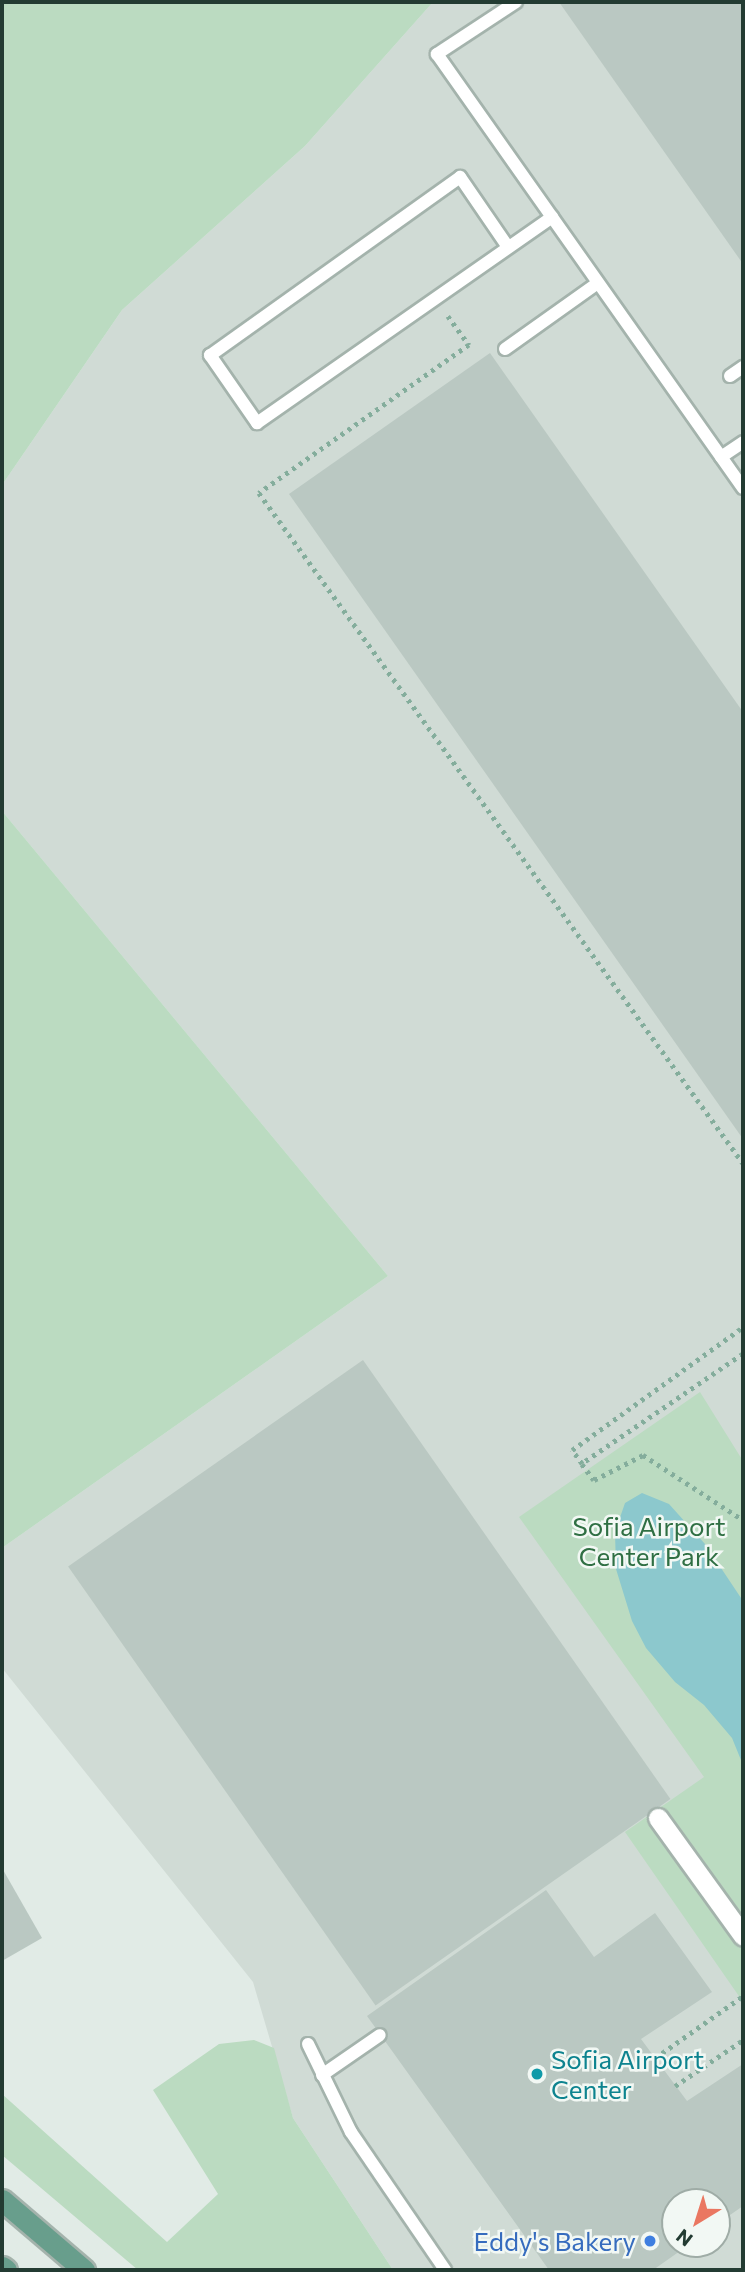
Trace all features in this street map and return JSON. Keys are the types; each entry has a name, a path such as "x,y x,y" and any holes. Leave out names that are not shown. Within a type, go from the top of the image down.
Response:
{"main road":[{"path":"2,2200 84,2270"},
{"path":"2,2267 6,2270"}],"street":[{"path":"658,1818 743,1936"}],"lane":[{"path":"516,2 437,54 742,483"},
{"path":"508,247 460,177 210,355 257,423 552,217"},
{"path":"505,349 598,283"},
{"path":"730,376 743,367"},
{"path":"721,457 743,442"},
{"path":"321,2075 380,2035"},
{"path":"308,2043 321,2075 351,2132 445,2270"}],"path":[{"path":"436,298 469,345 259,493 743,1163"},
{"path":"743,1327 572,1450 594,1480 643,1455 743,1520"},
{"path":"582,1464 743,1354"},
{"path":"655,2058 743,1996"},
{"path":"675,2086 743,2040"}],"shaded area":[{"path":"433,2 743,2 743,2270 393,2270 293,2118 253,1982 2,1668 2,1548 388,1276 2,811 2,485 122,310 305,146"}],"green space":[{"path":"2,2 433,2 305,146 122,310 2,485"},
{"path":"2,811 388,1276 2,1548"},
{"name":"Sofia Airport Center Park","path":"700,1392 743,1461 743,2002 625,1832 704,1777 519,1517"},
{"path":"254,2040 274,2048 293,2118 393,2270 138,2270 2,2155 2,2094 167,2242 218,2194 153,2090 219,2044"}],"water":[{"path":"642,1493 669,1504 705,1544 743,1601 743,1765 732,1738 704,1705 675,1682 646,1648 632,1621 616,1569 615,1532 625,1503"}],"building":[{"path":"559,2 743,2 743,264"},
{"path":"490,353 743,712 743,1139 289,494"},
{"path":"363,1360 670,1799 376,2006 68,1566"},
{"path":"2,1868 42,1938 2,1961"},
{"name":"Sofia Airport Center","path":"546,1890 594,1957 655,1913 712,1992 641,2039 687,2101 743,2064 743,2206 731,2214 731,2188 661,2188 661,2258 670,2258 653,2270 549,2270 367,2016"}],"place":[{"name":"Sofia Airport Center","path":"537,2074"},
{"name":"Eddy's Bakery","path":"650,2241"}]}
